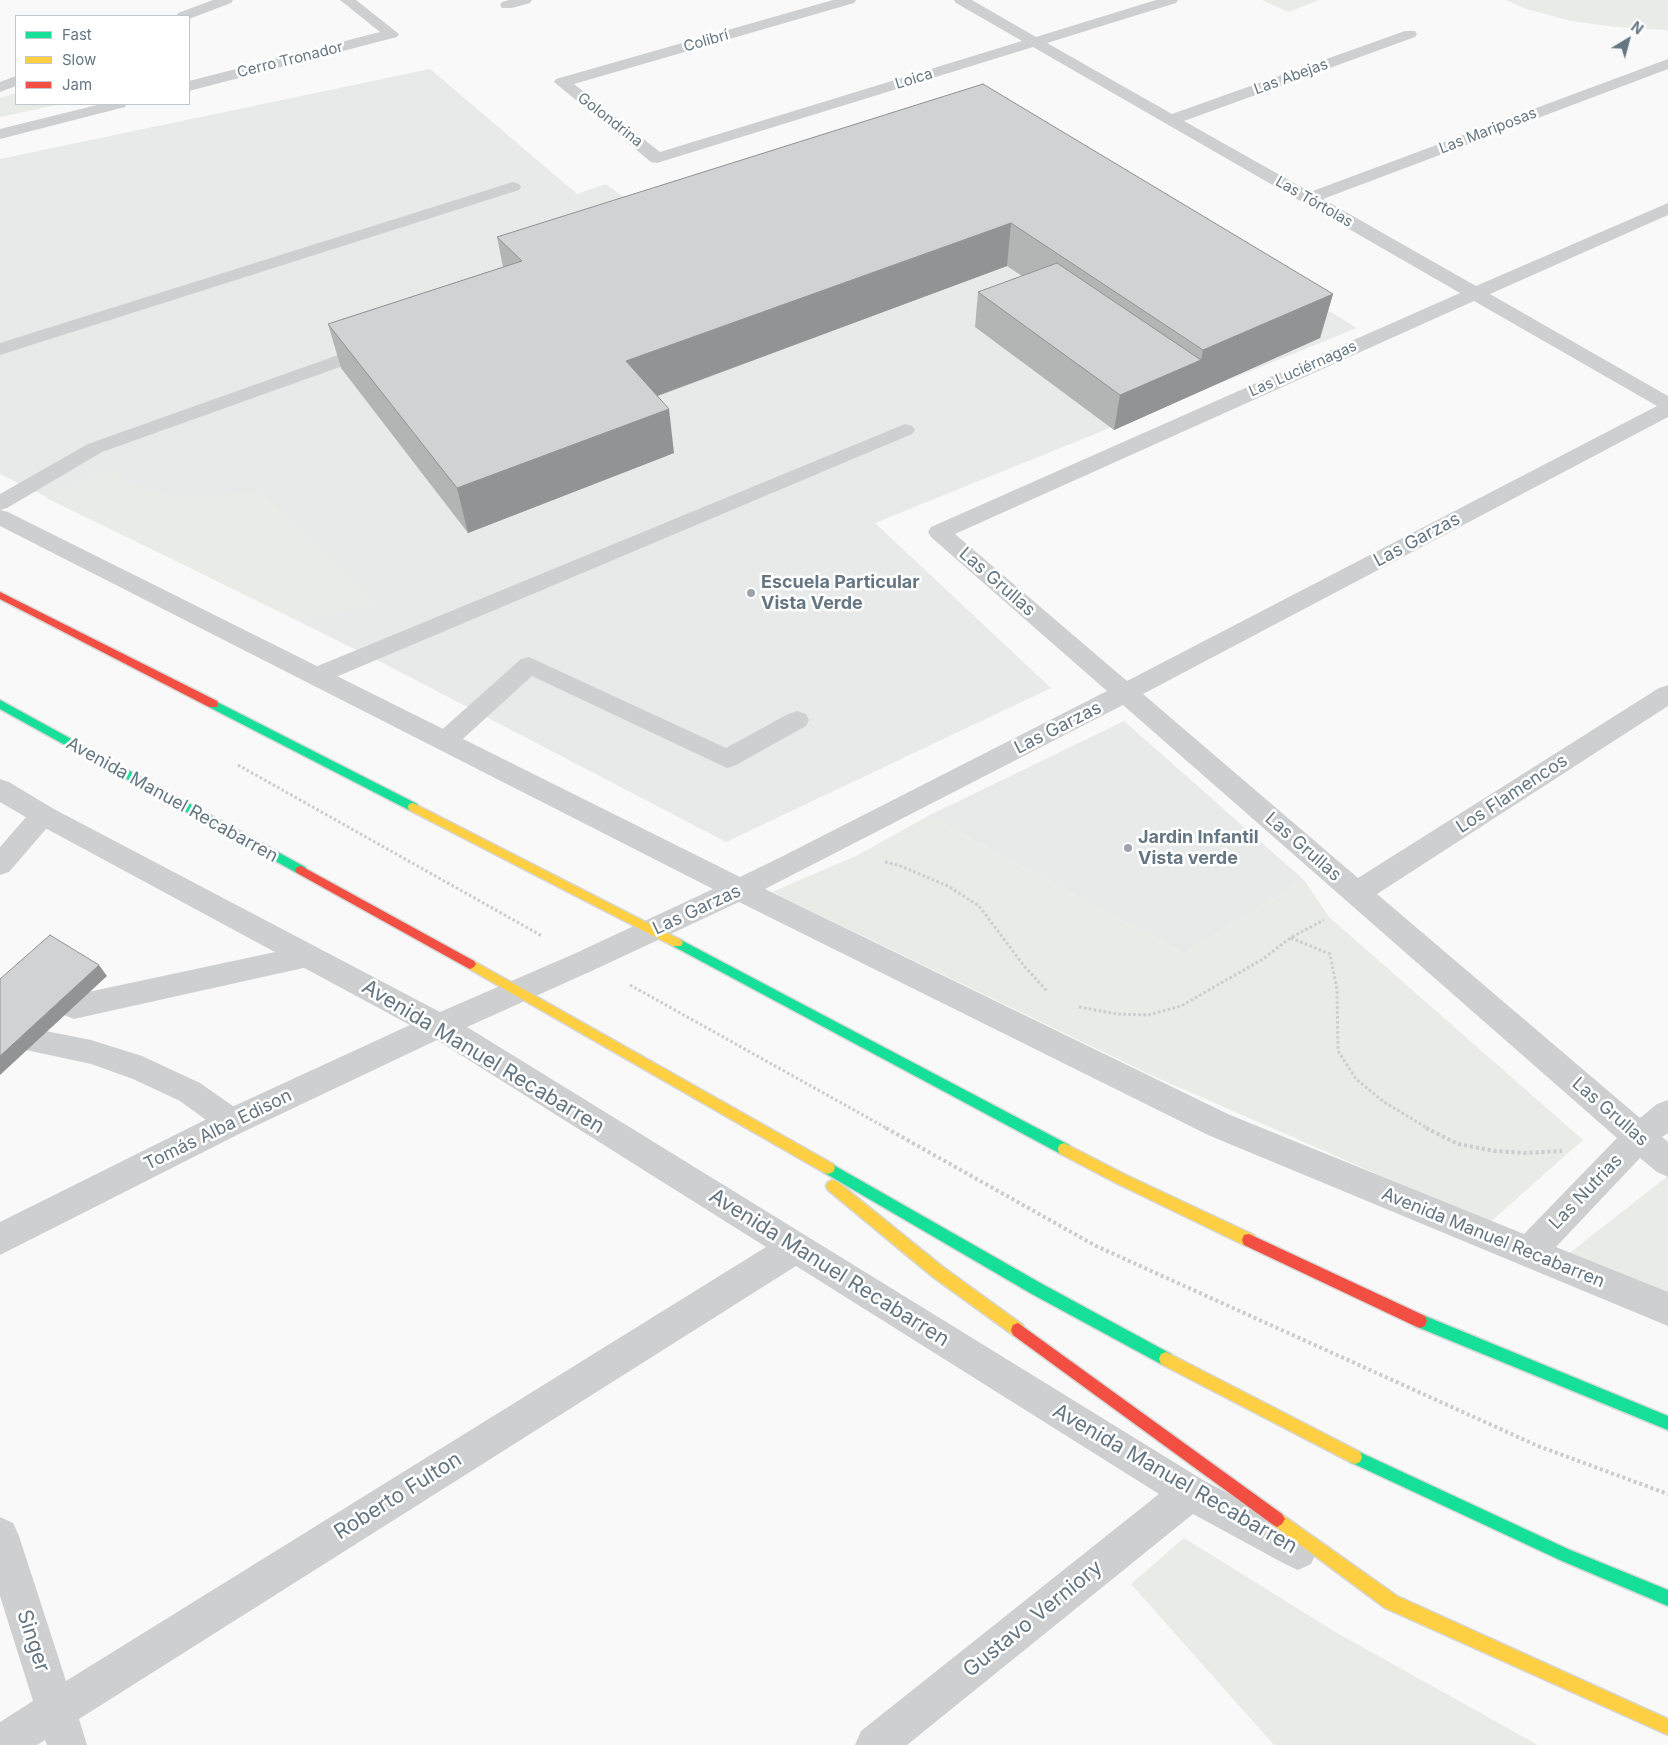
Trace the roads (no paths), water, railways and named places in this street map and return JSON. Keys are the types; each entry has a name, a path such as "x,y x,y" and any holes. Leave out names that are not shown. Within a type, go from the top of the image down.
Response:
{"main road":[{"path":"0,595 652,930 1121,1179 1423,1322 1668,1423"},
{"name":"Avenida Manuel Recabarren","path":"0,704 520,991 1037,1289 1223,1390 1333,1447 1565,1555 1668,1598"},
{"path":"770,1134 946,1278 1391,1602"},
{"name":"Avenida Manuel Recabarren","path":"1391,1602 1668,1727"}],"street":[{"path":"187,15 226,0"},
{"name":"Cerro Tronador","path":"190,86 392,34 347,0"},
{"path":"507,5 526,0"},
{"name":"Colibrí","path":"562,82 849,0"},
{"name":"Las Tórtolas","path":"961,0 1668,404"},
{"name":"Loica","path":"657,158 1171,0"},
{"name":"Las Abejas","path":"1171,120 1410,34"},
{"name":"Las Mariposas","path":"1308,199 1668,64"},
{"path":"0,87 15,81"},
{"name":"Golondrina","path":"562,82 657,158"},
{"path":"0,134 114,105"},
{"name":"Las Luciérnagas","path":"939,532 1668,208"},
{"name":"Las Garzas","path":"438,1025 586,961 741,890 818,852 1668,409"},
{"name":"Avenida Manuel Recabarren","path":"0,517 741,890 1219,1125 1668,1309"},
{"name":"Las Grullas","path":"939,532 1356,893 1631,1146 1668,1162"},
{"name":"Los Flamencos","path":"1356,893 1668,694"},
{"name":"Avenida Manuel Recabarren","path":"0,789 43,815 438,1025 1190,1493 1391,1602"},
{"name":"Tomás Alba Edison","path":"0,1239 232,1122 438,1025"},
{"name":"Las Nutrias","path":"1528,1253 1631,1146 1668,1114"},
{"name":"Roberto Fulton","path":"0,1745 795,1248"},
{"name":"Gustavo Verniory","path":"875,1745 1190,1493"},
{"name":"Singer","path":"0,1536 67,1745"}],"lane":[{"path":"0,349 513,187"},
{"path":"0,503 95,448 385,344"},
{"path":"316,676 905,430"},
{"path":"445,741 529,665 727,759 797,720"},
{"path":"0,865 43,815"},
{"path":"74,1007 308,956"},
{"path":"36,1041 91,1052 142,1069 190,1092 232,1122"}],"place":[{"name":"Escuela Particular Vista Verde","path":"751,593"},
{"name":"Jardin Infantil Vista verde","path":"1128,848"}]}
